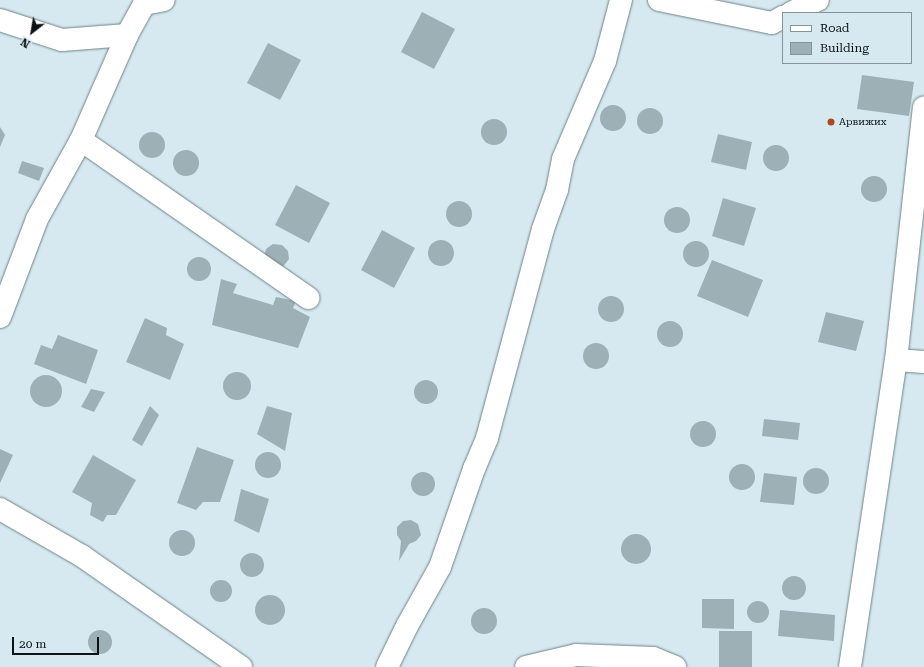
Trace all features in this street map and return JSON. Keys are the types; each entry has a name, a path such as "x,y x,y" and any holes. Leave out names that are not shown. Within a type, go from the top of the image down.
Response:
{"street":[{"path":"392,666 440,567 474,469 487,438 543,229 557,190 563,159 605,61 621,0"},
{"path":"659,0 772,23 782,18"},
{"path":"794,12 818,0"},
{"path":"0,317 37,219 81,140 127,35 150,1"},
{"path":"0,20 62,40 127,35"},
{"path":"850,667 896,360 924,108"},
{"path":"81,140 308,298"},
{"path":"896,360 924,362"},
{"path":"0,509 82,556 242,667"},
{"path":"526,667 576,655 653,658 675,667"}],"building":[{"path":"422,12 455,29 434,69 401,52"},
{"path":"268,43 301,60 280,100 247,83"},
{"path":"862,75 914,82 909,116 857,109"},
{"path":"613,105 622,109 626,118 622,127 613,131 604,127 600,118 604,109"},
{"path":"650,108 659,112 663,121 659,130 650,134 641,130 637,121 641,112"},
{"path":"494,119 503,123 507,132 503,141 494,145 485,141 481,132 485,123"},
{"path":"0,127 5,135 0,147"},
{"path":"152,132 161,136 165,145 161,154 152,158 143,154 139,145 143,136"},
{"path":"718,134 752,142 746,170 711,162"},
{"path":"776,145 785,149 789,158 785,167 776,171 767,167 763,158 767,149"},
{"path":"186,150 195,154 199,163 195,172 186,176 177,172 173,163 177,154"},
{"path":"22,161 44,168 39,181 18,173"},
{"path":"874,176 883,180 887,189 883,198 874,202 865,198 861,189 865,180"},
{"path":"296,185 330,203 309,243 275,225"},
{"path":"723,198 756,208 744,246 712,236"},
{"path":"459,201 468,205 472,214 468,223 459,227 450,223 446,214 450,205"},
{"path":"677,207 686,211 690,220 686,229 677,233 668,229 664,220 668,211"},
{"path":"382,230 415,248 394,288 361,270"},
{"path":"441,240 450,244 454,253 450,262 441,266 432,262 428,253 432,244"},
{"path":"696,241 705,245 709,254 705,263 696,267 687,263 683,254 687,245"},
{"path":"273,244 282,245 288,251 289,259 282,268 264,257 266,249"},
{"path":"199,257 207,261 211,269 207,277 199,281 191,277 187,269 191,261"},
{"path":"712,260 763,280 748,317 697,296"},
{"path":"221,279 237,284 233,293 273,305 276,297 296,301 293,308 310,317 298,348 212,325"},
{"path":"611,296 620,300 624,309 620,318 611,322 602,318 598,309 602,300"},
{"path":"826,312 864,321 856,351 818,342"},
{"path":"145,318 167,328 166,335 184,344 170,380 126,362"},
{"path":"670,321 679,325 683,334 679,343 670,347 661,343 657,334 661,325"},
{"path":"58,335 98,350 86,384 34,364 41,345 52,349"},
{"path":"596,343 605,347 609,356 605,365 596,369 587,365 583,356 587,347"},
{"path":"237,372 243,373 247,376 250,380 250,392 247,396 243,399 237,400 231,399 227,396 224,392 223,386 224,380 227,376 231,373"},
{"path":"43,375 49,375 59,382 62,391 61,397 55,404 49,407 43,407 33,400 30,394 30,388 37,378"},
{"path":"426,380 431,381 437,387 437,397 431,403 426,404 421,403 415,397 414,392 415,387 421,381"},
{"path":"91,389 105,392 94,412 81,407"},
{"path":"150,406 159,415 142,446 132,440"},
{"path":"267,406 292,413 285,451 257,434"},
{"path":"764,419 800,423 798,440 762,436"},
{"path":"703,421 712,425 716,434 712,443 703,447 694,443 690,434 694,425"},
{"path":"197,447 234,460 220,502 203,502 196,510 177,503"},
{"path":"0,449 13,455 0,483"},
{"path":"268,452 277,456 281,465 277,474 268,478 259,474 255,465 259,456"},
{"path":"93,455 136,480 116,515 107,515 103,522 90,515 92,503 72,492"},
{"path":"742,464 751,468 755,477 751,486 742,490 733,486 729,477 733,468"},
{"path":"816,468 825,472 829,481 825,490 816,494 807,490 803,481 807,472"},
{"path":"418,472 428,472 435,479 435,489 428,496 418,496 411,489 411,479"},
{"path":"764,473 797,477 794,505 760,502"},
{"path":"241,489 269,499 259,533 234,521"},
{"path":"411,520 418,524 421,535 416,541 409,544 399,561 401,541 397,535 397,527 403,521"},
{"path":"182,530 191,534 195,543 191,552 182,556 173,552 169,543 173,534"},
{"path":"636,534 646,539 651,549 646,559 636,564 626,559 621,549 626,539"},
{"path":"252,553 257,554 263,560 263,570 257,576 252,577 247,576 241,570 240,565 241,560 247,554"},
{"path":"794,576 802,580 806,588 802,596 794,600 786,596 782,588 786,580"},
{"path":"221,580 229,583 232,591 229,599 221,602 213,599 210,591 213,583"},
{"path":"270,595 281,599 285,610 281,621 270,625 259,621 255,610 259,599"},
{"path":"702,599 734,599 734,629 702,628"},
{"path":"758,601 766,604 769,612 766,620 758,623 750,620 747,612 750,604"},
{"path":"484,608 493,612 497,621 493,630 484,634 475,630 471,621 475,612"},
{"path":"780,610 835,615 834,641 778,636"},
{"path":"100,630 108,634 112,642 108,650 100,654 92,650 88,642 92,634"},
{"path":"719,631 752,631 752,667 719,667"}],"place":[{"name":"Арвижих","path":"831,122"}]}
